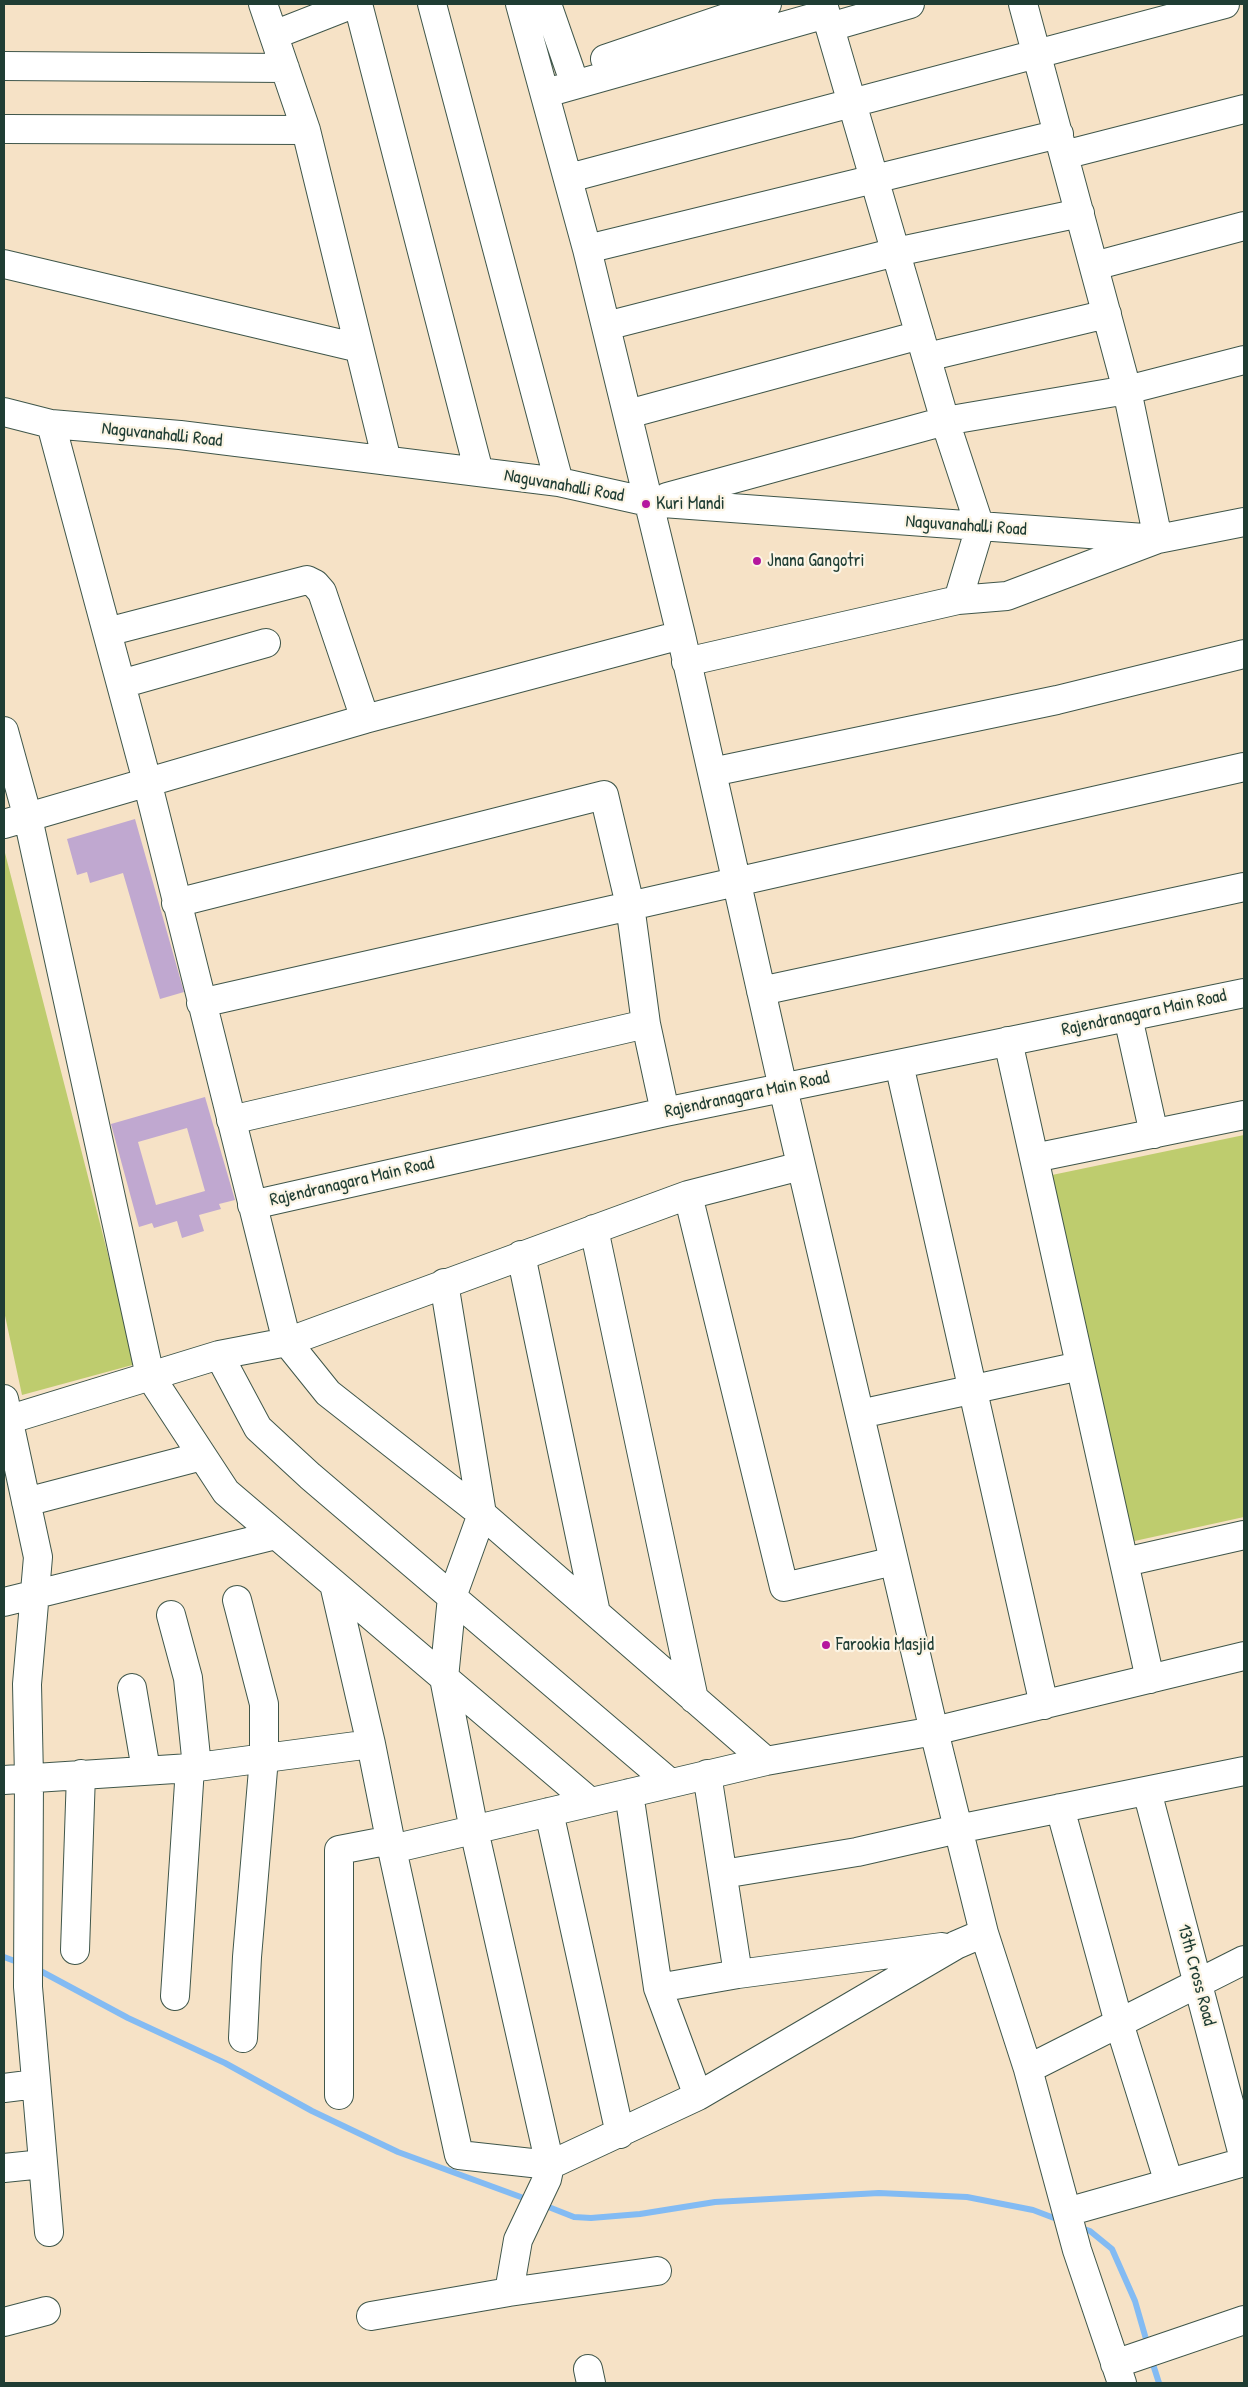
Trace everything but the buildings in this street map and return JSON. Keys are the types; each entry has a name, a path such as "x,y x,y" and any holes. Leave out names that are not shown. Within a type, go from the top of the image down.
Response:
{"street":[{"path":"263,4 306,130 386,461"},
{"path":"274,35 352,4"},
{"path":"358,4 479,472"},
{"path":"432,4 559,482"},
{"path":"520,4 569,178 681,634 801,1166 958,1829 984,1933 1028,2069 1077,2250 1122,2369 1168,2346 1244,2320"},
{"path":"548,4 570,70"},
{"path":"544,86 570,70 767,4"},
{"path":"544,86 826,15 910,4"},
{"path":"686,662 958,600 1008,596 1158,539 1127,390 1023,4"},
{"path":"569,178 1225,4"},
{"path":"826,15 945,421 980,527 958,600"},
{"path":"4,66 285,68"},
{"path":"587,249 875,180 1244,109"},
{"path":"4,129 306,130"},
{"path":"606,326 896,252 1080,213"},
{"path":"1094,266 1244,226"},
{"path":"4,264 359,348"},
{"path":"628,414 924,346 1107,314"},
{"path":"649,502 945,421 1127,390 1244,360"},
{"name":"Naguvanahalli Road","path":"4,412 52,424 180,435 559,482 649,502 1158,539 1244,522"},
{"path":"52,424 147,781 176,904 287,1342 328,1393 482,1514 766,1761"},
{"path":"107,632 307,580 316,584 322,592 365,719"},
{"path":"16,821 147,781 365,719 681,634"},
{"path":"121,684 266,643"},
{"path":"712,772 1057,700 1244,654"},
{"path":"4,731 16,821 150,1376 226,1492 590,1802"},
{"path":"201,1003 1244,767"},
{"path":"176,904 604,795 630,905 646,1024 665,1112"},
{"path":"761,991 1244,887"},
{"name":"Rajendranagara Main Road","path":"252,1205 665,1112 1244,993"},
{"path":"1128,1017 1154,1134"},
{"path":"231,1120 646,1024"},
{"path":"1008,1041 1150,1679"},
{"path":"899,1064 1044,1704"},
{"path":"1034,1158 1244,1115"},
{"path":"49,2232 28,1987 28,1929 17,1779 38,1557 5,1413 150,1376 219,1355 287,1342 688,1195 801,1166"},
{"path":"688,1195 784,1587 894,1561"},
{"path":"594,1229 694,1699"},
{"path":"521,1255 596,1613"},
{"path":"444,1283 482,1514 452,1597 444,1678 474,1830 550,2165 518,2240 509,2292"},
{"path":"219,1355 258,1428 310,1476 670,1783"},
{"path":"860,1414 1080,1366"},
{"path":"26,1502 202,1456"},
{"path":"4,1602 276,1534"},
{"path":"1125,1562 1242,1544"},
{"path":"334,1584 372,1744 391,1844 460,2155 550,2165 698,2096 956,1945 984,1933"},
{"path":"237,1600 264,1704 264,1758 247,1957 243,2038"},
{"path":"172,1615 188,1678 193,1767 175,1996"},
{"path":"339,2096 339,1850 391,1844 474,1830 766,1761 934,1732 1244,1656"},
{"path":"132,1688 146,1770"},
{"path":"17,1779 193,1767 372,1744"},
{"path":"723,1874 857,1852 958,1829 1244,1771"},
{"path":"75,1950 82,1774"},
{"path":"707,1774 738,1974"},
{"name":"13th Cross Road","path":"1147,1791 1244,2160"},
{"path":"629,1793 658,1988 698,2096"},
{"path":"1060,1808 1118,2023 1169,2183"},
{"path":"549,1812 620,2134"},
{"path":"658,1988 738,1974 956,1945"},
{"path":"1028,2069 1244,1960"},
{"path":"4,2088 36,2084"},
{"path":"1066,2212 1244,2160"},
{"path":"4,2168 43,2164"},
{"path":"371,2316 509,2292 657,2271"},
{"path":"4,2322 46,2310"}],"green space":[{"path":"4,849 136,1364 22,1395 4,1311"},
{"path":"1244,1135 1244,1517 1130,1542 1052,1175"}],"waterway":[{"path":"4,1957 20,1963"},
{"path":"35,1968 128,2018 225,2063 312,2111 398,2152 529,2200"},
{"path":"541,2204 574,2217 591,2218 640,2214 715,2202 879,2193 967,2197 1033,2210 1062,2221"},
{"path":"1078,2227 1090,2231 1112,2249 1135,2301 1148,2346"},
{"path":"1151,2358 1159,2383"}],"place":[{"name":"Kuri Mandi","path":"646,504"},
{"name":"Jnana Gangotri","path":"757,561"},
{"name":"Farookia Masjid","path":"826,1645"}]}
